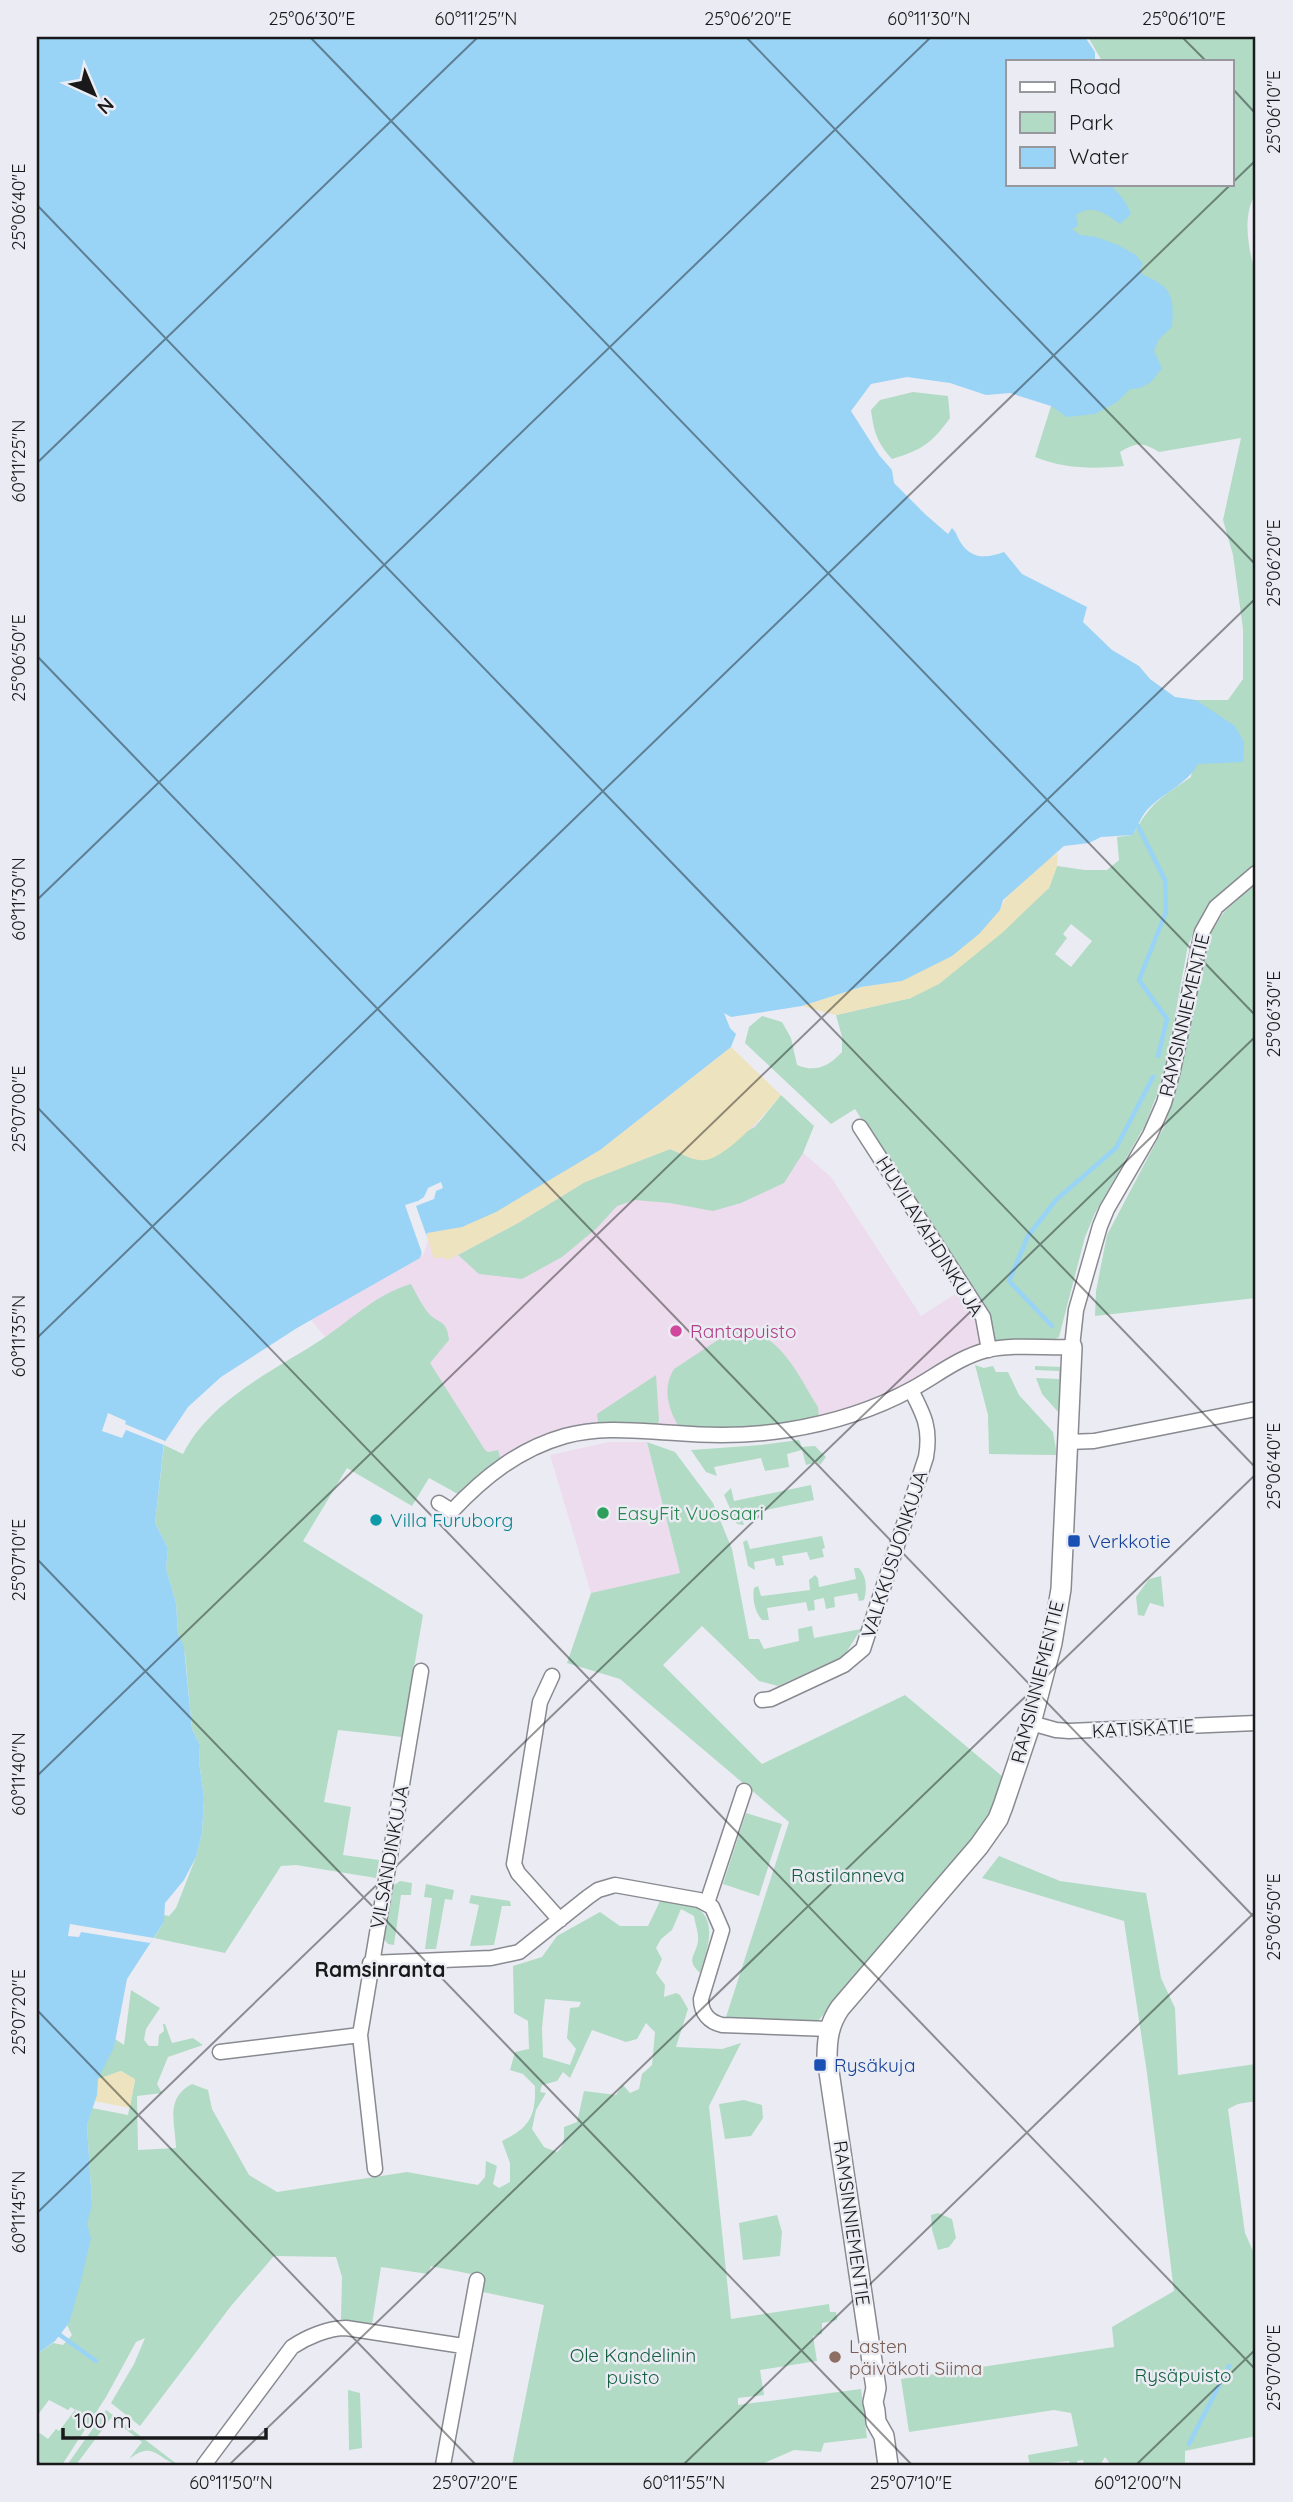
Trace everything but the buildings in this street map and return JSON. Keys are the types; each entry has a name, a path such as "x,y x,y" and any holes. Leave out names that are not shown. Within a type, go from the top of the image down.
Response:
{"street":[{"name":"RAMSINNIEMENTIE","path":"888,2465 884,2436 887,2419 884,2400 876,2388 827,2058 830,2029 834,2017 848,1999 991,1830 1003,1806 1031,1723 1052,1643 1061,1589 1076,1310 1107,1209 1150,1135 1164,1103 1202,932 1216,907 1256,873"},
{"name":"HUVILAVAHDINKUJA","path":"860,1127 983,1317 989,1350"},
{"path":"439,1503 452,1511 484,1480 521,1453 565,1436 603,1429 719,1436 766,1433 839,1420 911,1390 953,1365 989,1350 1072,1348"},
{"name":"VALKKUSUONKUJA","path":"762,1700 771,1699 844,1665 863,1649 926,1457 929,1440 927,1422 911,1390"},
{"path":"1068,1442 1094,1441 1256,1409"},
{"name":"VILSANDINKUJA","path":"375,2169 360,2035 421,1671"},
{"path":"552,1676 540,1702 514,1864 518,1873 560,1920"},
{"name":"KATISKATIE","path":"1031,1723 1062,1731 1256,1723"},
{"path":"707,1903 744,1791"},
{"path":"370,1963 519,1952 598,1890 615,1885 687,1897 707,1903 716,1913 722,1930 701,1999 701,2007 711,2021 722,2025 830,2029"},
{"path":"220,2052 360,2035"},
{"path":"443,2465 477,2280"},
{"path":"204,2465 292,2347 300,2342 337,2328 346,2328 463,2346"}],"shaded area":[{"path":"695,1077 803,1153 831,1177 921,1316 961,1290 975,1313 982,1337 980,1343 884,1395 811,1420 747,1428 598,1424 473,1481 458,1494 311,1320 420,1258 426,1233"},
{"path":"609,1442 647,1442 680,1574 591,1593 550,1455"}],"green space":[{"path":"1088,37 1256,37 1256,193 1251,202 1248,223 1249,245 1256,276 1256,865 1216,898 1204,913 1188,945 1167,1060 1158,1092 1145,1125 1095,1213 1085,1237 1059,1337 1051,1342 999,1343 994,1339 984,1310 855,1109 831,1124 745,1043 749,1027 762,1016 782,1022 791,1038 797,1065 822,1067 842,1052 842,1037 836,1015 911,998 1049,888 1057,866 1107,870 1119,860 1117,837 1133,835 1145,815 1158,802 1191,777 1199,706 1196,700 1228,700 1243,679 1243,629 1233,555 1223,520 1241,438 1159,452 1148,446 1135,445 1120,452 1124,466 1079,467 1035,457 1051,406 1066,231 1088,186 1234,186 1234,60 1101,60","holes":["1071,924 1092,941 1071,967 1055,954 1067,938 1063,934"]},
{"path":"913,392 948,396 950,418 938,434 925,444 892,459 877,437 871,410 880,400"},
{"path":"1256,883 1256,1298 1095,1316 1096,1291 1107,1235 1165,1125 1180,1072 1208,937 1224,912"},
{"path":"781,1095 814,1126 803,1153 784,1183 741,1203 713,1211 635,1200 617,1206 597,1228 562,1257 522,1279 479,1274 458,1255 518,1223 585,1182 670,1149 693,1159 755,1127"},
{"path":"411,1284 426,1310 443,1324 448,1333 449,1340 430,1363 485,1450 498,1450 501,1460 458,1494 429,1478 412,1506 347,1468 303,1541 423,1615 402,1737 338,1730 324,1802 351,1807 343,1855 379,1860 376,1878 296,1865 281,1866 225,1953 154,1938 164,1922 164,1915 169,1916 176,1908 196,1857 202,1833 204,1798 199,1761 200,1745 192,1729 185,1653 178,1634 176,1603 166,1568 168,1548 155,1523 164,1445 183,1454 210,1417 246,1387 324,1338 376,1300"},
{"path":"744,1329 769,1340 788,1359 818,1407 819,1418 747,1428 679,1427 672,1413 667,1391 674,1369 733,1330"},
{"path":"975,1365 984,1368 993,1366 996,1372 1008,1372 1019,1395 1053,1432 1057,1455 989,1454 988,1415"},
{"path":"1035,1366 1064,1367 1061,1413 1042,1394 1036,1378 1059,1379 1059,1371 1035,1370"},
{"path":"656,1375 659,1421 656,1426 598,1424 597,1414"},
{"path":"799,1440 802,1447 815,1446 826,1457 820,1465 817,1462 806,1465 802,1450 787,1454 789,1467 765,1471 761,1458 714,1467 717,1476 706,1472 691,1450 761,1445"},
{"name":"Rastilanneva","path":"647,1442 675,1452 713,1503 732,1549 749,1639 759,1639 764,1649 799,1641 798,1629 812,1626 814,1638 861,1629 844,1656 778,1686 759,1681 702,1626 663,1665 762,1764 905,1695 1003,1777 994,1806 979,1834 817,2022 726,2017 789,1822 620,1679 567,1663 591,1593 680,1573"},
{"path":"811,1485 814,1500 741,1515 744,1525 737,1524 724,1495 731,1488 734,1501"},
{"path":"822,1536 824,1557 810,1560 807,1552 782,1556 784,1565 776,1566 774,1558 754,1562 755,1570 748,1566 743,1542 747,1540 750,1549"},
{"path":"854,1568 859,1568 865,1579 864,1600 859,1601 857,1593 834,1597 835,1607 826,1609 824,1598 814,1600 815,1610 808,1611 806,1602 767,1608 769,1620 762,1620 758,1613 753,1592 758,1586 761,1596 810,1590 809,1580 815,1575 819,1587 856,1579"},
{"path":"1161,1576 1164,1607 1150,1603 1144,1616 1138,1615 1136,1597 1149,1579"},
{"path":"746,1813 782,1824 759,1896 723,1884"},
{"name":"Rysäpuisto","path":"999,1856 1060,1881 1146,1893 1161,1978 1175,2008 1178,2075 1256,2064 1256,2101 1228,2109 1245,2233 1253,2251 1256,2250 1256,2436 1185,2451 1185,2465 1111,2465 1105,2457 1100,2465 1084,2464 1083,2460 1077,2461 1077,2465 1070,2465 1069,2461 1032,2465 1028,2455 1078,2446 1071,2413 1054,2410 909,2432 901,2379 1114,2347 1112,2327 1174,2291 1147,2073 1124,1921 982,1878"},
{"path":"400,1881 412,1883 411,1895 401,1895 394,1945 388,1944 383,1938 390,1888"},
{"path":"426,1884 454,1890 452,1900 445,1899 436,1949 425,1949 432,1898 424,1897"},
{"path":"471,1895 510,1901 511,1906 502,1906 494,1945 470,1946 479,1905 469,1903"},
{"name":"Ole Kandelinin puisto","path":"661,1899 694,1906 707,1919 708,1946 700,1973 692,1961 698,1938 694,1916 681,1909 672,1930 661,1939 656,1948 662,1959 656,1973 665,1985 664,1997 676,1993 680,1995 688,2009 676,2047 722,2049 741,2043 709,2106 731,2319 829,2304 830,2312 836,2312 837,2320 822,2323 822,2334 813,2336 817,2361 760,2370 764,2395 738,2398 738,2405 861,2389 867,2438 824,2443 821,2452 794,2450 760,2465 512,2465 544,2305 483,2292 471,2274 431,2266 428,2274 381,2267 372,2324 341,2320 342,2277 336,2257 274,2256 231,2306 140,2426 111,2403 134,2364 145,2338 136,2342 106,2397 62,2465 37,2465 37,2431 48,2439 56,2429 59,2431 75,2410 71,2407 68,2410 49,2400 37,2416 37,2354 53,2343 63,2345 72,2335 67,2325 69,2323 51,2313 92,2204 87,2125 92,2108 128,2115 135,2080 121,2071 98,2079 115,2039 124,2045 131,1990 160,2008 146,2029 144,2040 149,2046 158,2046 159,2035 164,2031 163,2024 172,2043 193,2038 203,2045 168,2057 157,2084 162,2093 137,2096 138,2150 176,2148 175,2104 178,2096 192,2084 208,2090 212,2109 249,2175 277,2192 407,2172 478,2185 485,2177 486,2161 497,2166 493,2184 499,2188 510,2182 510,2163 502,2141 525,2126 532,2114 535,2097 535,2086 523,2074 510,2070 515,2052 529,2049 528,2021 514,2013 513,1966 542,1957 557,1936 600,1912 620,1926 648,1926","holes":["545,1999 581,2002 579,2007 570,2008 567,2038 576,2049 570,2065 543,2057","646,2023 655,2032 652,2065 642,2074 639,2089 630,2093 623,2085 616,2095 584,2091 577,2122 564,2127 560,2149 557,2152 544,2147 532,2129 536,2110 546,2093 540,2092 542,2085 557,2081 563,2072 570,2078 592,2030 626,2042 637,2039"]},
{"path":"744,2100 762,2105 763,2118 751,2136 725,2139 719,2104"},
{"path":"938,2213 952,2219 956,2238 949,2247 938,2250 931,2215"},
{"path":"777,2215 782,2232 780,2256 743,2260 739,2223"},
{"path":"348,2390 360,2393 362,2448 349,2450"},
{"path":"106,2410 178,2465 150,2451 144,2451 129,2459 142,2442 111,2418 76,2465 67,2465"}],"sand":[{"path":"1058,853 1057,866 1049,888 1002,933 939,984 911,998 836,1015 802,1006 861,987 902,981 1000,910 1016,887"},
{"path":"731,1047 781,1095 725,1151 715,1157 701,1160 670,1149 585,1182 518,1223 448,1260 441,1257 434,1259 426,1233 462,1227 600,1150"},
{"path":"121,2071 135,2079 130,2108 94,2101 98,2079"}],"water":[{"path":"37,37 1085,37 1095,52 1095,60 1006,60 1006,186 1111,186 1119,194 1131,214 1120,224 1104,214 1088,210 1076,215 1078,226 1072,229 1080,235 1096,237 1136,255 1143,264 1140,269 1143,275 1153,279 1170,294 1173,308 1172,327 1159,339 1154,351 1162,368 1151,382 1140,388 1130,389 1117,402 1095,414 1067,417 1051,406 1010,393 986,395 950,383 907,377 871,384 851,411 879,455 892,470 894,483 926,515 948,534 952,528 965,549 975,555 992,556 1004,552 1022,574 1087,607 1083,622 1112,650 1139,666 1150,679 1175,697 1196,700 1235,726 1244,742 1243,762 1198,764 1187,778 1147,810 1133,835 1101,837 1089,843 1064,846 1003,900 1000,910 979,934 952,956 902,981 861,987 802,1006 731,1017 724,1013 730,1028 736,1034 731,1047 600,1150 496,1212 462,1227 427,1233 420,1258 297,1328 221,1377 188,1407 164,1443 155,1523 168,1548 166,1568 176,1603 178,1634 184,1647 192,1729 200,1745 199,1761 204,1798 202,1833 196,1857 184,1880 165,1903 164,1922 127,1979 114,2047 98,2079 97,2095 87,2125 92,2204 87,2224 91,2238 81,2281 69,2323 55,2341 37,2354"}],"pier":[{"path":"441,1182 443,1188 436,1191 434,1199 416,1206 428,1240 423,1256 405,1205 418,1201 424,1197 428,1188"},
{"path":"108,1413 126,1421 125,1424 165,1441 164,1445 126,1430 122,1438 102,1431"},
{"path":"70,1924 154,1938 150,1943 81,1932 79,1937 68,1936"}],"waterway":[{"path":"1138,826 1165,880 1166,912 1139,980 1167,1019 1158,1056"},
{"path":"1052,1326 1009,1281 1028,1236 1056,1200 1116,1148 1153,1077"},
{"path":"60,2335 96,2361"},
{"path":"1189,2444 1229,2366"}],"place":[{"name":"Rantapuisto","path":"676,1331"},
{"name":"EasyFit Vuosaari","path":"603,1513"},
{"name":"Villa Furuborg","path":"376,1520"},
{"name":"Verkkotie","path":"1074,1541"},
{"name":"Rysäkuja","path":"820,2065"},
{"name":"Lasten päiväkoti Siima","path":"835,2357"}],"district":[{"name":"Ramsinranta","path":"380,1970"}]}
